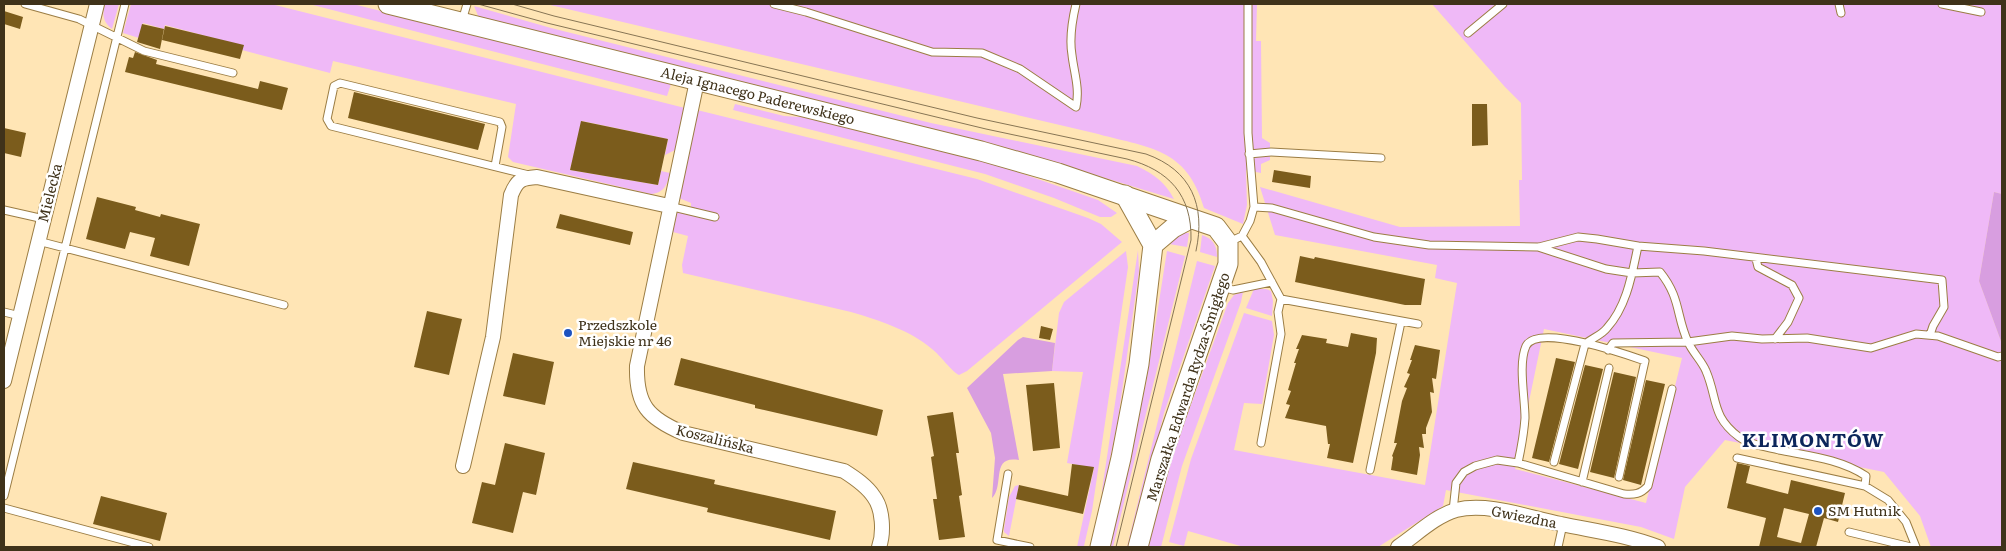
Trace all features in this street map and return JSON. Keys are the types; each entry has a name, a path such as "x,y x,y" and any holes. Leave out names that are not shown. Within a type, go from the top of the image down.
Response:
{"street":[{"name":"Mielecka","path":"4,382 90,25 97,4"},
{"name":"Aleja Ignacego Paderewskiego","path":"388,4 464,13 697,81 982,151 1125,195"},
{"name":"Koszalińska","path":"697,81 669,206 637,366 638,395 647,411 664,425 683,433 844,471 860,482 875,498 881,517 882,540 879,547"},
{"path":"463,466 493,337 511,195 515,186 523,178 537,177 669,206"},
{"path":"1125,195 1216,227 1235,239"},
{"path":"1100,547 1121,458 1138,364 1153,245 1125,195"},
{"path":"1153,245 1173,228 1190,219"},
{"name":"Marszałka Edwarda Rydza-Śmigłego","path":"1138,547 1161,459 1235,239"},
{"name":"Gwiezdna","path":"1398,547 1440,518 1453,511 1469,507 1563,524 1629,538 1658,547"}],"lane":[{"path":"25,4 47,6 79,19 144,51 234,73"},
{"path":"4,496 125,4"},
{"path":"774,4 932,52 982,53 1020,69 1076,107 1078,85 1071,54 1071,24 1076,4"},
{"path":"1248,4 1249,154 1254,207 1250,221 1235,239 1251,246 1281,299 1278,312 1281,334 1261,443"},
{"path":"1468,33 1503,4"},
{"path":"1839,4 1842,13"},
{"path":"1942,4 1981,12"},
{"path":"495,166 502,127 500,122 340,83 334,86 327,118 331,126 537,177"},
{"path":"1249,154 1271,152 1381,158"},
{"path":"669,206 715,217"},
{"path":"1254,207 1272,208 1374,237 1429,245 1538,247 1578,238 1638,246 1704,251 1756,259 1942,280 1944,307 1932,326 1930,335"},
{"path":"4,210 44,219"},
{"path":"38,242 284,306"},
{"path":"1554,462 1585,344 1594,336 1606,330 1616,316 1628,288 1638,246"},
{"path":"1538,247 1606,268 1632,272 1660,272 1671,286 1688,342 1706,371 1716,410 1727,426 1741,438 1761,446 1838,462 1866,476 1865,486"},
{"path":"1756,259 1758,267 1792,285 1799,298 1788,322 1775,339"},
{"path":"1220,287 1234,290 1272,282"},
{"path":"1281,299 1418,324"},
{"path":"4,312 20,316"},
{"path":"1370,470 1400,322"},
{"path":"1608,350 1613,344 1688,342 1732,336 1775,339 1807,338 1871,348 1916,334 1930,335 1960,343 1998,357 2002,356"},
{"path":"1518,464 1525,420 1523,364 1527,345 1537,337 1560,337 1645,361 1618,477"},
{"path":"1582,482 1609,368"},
{"path":"1453,511 1456,484 1464,472 1475,466 1497,460 1518,464 1624,494 1632,495 1644,491 1648,486 1672,389"},
{"path":"1737,458 1865,486 1888,500 1906,522 1916,547"},
{"path":"1008,474 997,540 1030,547"},
{"path":"4,508 149,547"},
{"path":"1558,547 1563,524"},
{"path":"1850,532 1910,547"}],"shaded area":[{"path":"105,4 119,4 112,29 104,18"},
{"path":"131,4 271,4 685,108 675,150 665,155 668,139 582,121 570,170 658,185 661,171 670,173 668,181 662,190 651,194 513,162 508,157 516,104 333,61 330,73 242,50 243,46 165,25 164,29 143,23 139,38 123,33"},
{"path":"309,4 353,4 671,84 667,96"},
{"path":"546,4 1257,4 1256,41 1261,41 1262,138 1270,143 1270,160 1261,164 1261,173 1246,170 1247,205 1243,224 1204,208 1197,188 1176,161 1148,147"},
{"path":"1432,4 2002,4 2002,194 1994,192 1979,281 2002,344 2002,547 1931,547 1920,516 1884,472 1725,440 1685,487 1674,539 1641,527 1446,490 1443,506 1378,547 1244,547 1188,531 1184,546 1169,542 1191,459 1244,313 1272,321 1274,335 1262,404 1244,403 1234,450 1425,485 1457,283 1435,278 1437,265 1275,235 1260,187 1400,227 1520,226 1519,180 1522,180 1521,103","holes":["1544,329 1682,358 1646,503 1515,469"]},
{"path":"474,6 551,28 931,123 1137,166 1159,180 1174,199 1059,164 479,18"},
{"path":"735,104 784,116 814,118 968,155 1098,200 1117,213 1111,217 1100,217 1054,198 985,174 733,110"},
{"path":"697,110 977,179 1088,218 1101,224 1122,242 967,371 959,375 923,342 883,322 851,312 683,273 682,265 688,236 673,232 677,212 716,220 718,214 691,207 691,203 679,198"},
{"path":"1994,192 2002,194 2002,344 1979,281"},
{"path":"1182,233 1189,233 1187,247 1169,244 1172,238"},
{"path":"1202,235 1214,243 1217,257 1200,252"},
{"path":"1138,250 1139,271 1118,419 1102,499 1102,490"},
{"path":"1126,251 1128,267 1092,511 1084,546 1077,547 1094,468 1067,463 1083,372 1052,371 1059,313 1064,302"},
{"path":"1167,251 1185,256 1113,547 1107,547 1146,384"},
{"path":"1197,261 1215,266 1164,413 1131,547 1127,547"},
{"path":"1254,289 1271,291 1273,301 1272,316 1246,308"},
{"path":"1243,292 1182,466 1161,547 1148,547 1173,454 1228,303 1234,295"},
{"path":"1023,337 1055,343 1052,371 1003,374 1019,460 1004,462 1001,466 998,486 992,498 995,458 991,433 967,388"},
{"path":"1019,485 1009,536 1004,532 1004,529 1009,497 1015,486"}],"building":[{"path":"4,11 23,17 20,29 4,24"},
{"path":"142,24 164,29 160,49 137,42"},
{"path":"165,26 244,45 240,59 162,40"},
{"path":"135,52 157,60 156,64 258,89 260,81 288,88 282,110 125,72 129,57 133,58"},
{"path":"354,92 485,124 478,150 348,118"},
{"path":"1472,104 1487,104 1488,145 1472,146"},
{"path":"581,121 668,139 658,185 570,170"},
{"path":"4,128 26,133 21,157 4,153"},
{"path":"1274,170 1311,176 1310,188 1272,182"},
{"path":"97,197 136,207 135,210 160,217 161,214 200,224 189,266 150,256 155,238 130,232 125,249 86,239"},
{"path":"560,214 633,232 630,245 556,228"},
{"path":"1300,256 1314,259 1315,257 1425,279 1421,305 1405,305 1295,282"},
{"path":"427,311 462,319 449,375 414,367"},
{"path":"1041,326 1053,329 1050,340 1039,338"},
{"path":"1351,333 1377,338 1376,353 1353,463 1327,458 1330,444 1328,444 1326,426 1285,418 1290,405 1286,404 1291,391 1288,390 1299,349 1296,349 1302,335 1327,339 1326,343 1348,347"},
{"path":"1415,345 1440,350 1436,379 1432,378 1434,393 1430,392 1432,412 1426,428 1426,434 1422,434 1424,448 1419,447 1420,455 1417,475 1391,470 1392,456 1397,443 1394,443 1402,401 1407,388 1404,387 1410,374 1407,373"},
{"path":"513,353 554,362 545,405 503,396"},
{"path":"681,358 883,410 877,436 755,408 755,405 674,385"},
{"path":"1556,358 1575,362 1549,462 1532,458"},
{"path":"1585,365 1603,369 1578,469 1559,464"},
{"path":"1614,372 1636,377 1614,478 1590,472"},
{"path":"1646,380 1665,384 1641,485 1623,480"},
{"path":"1054,383 1060,448 1033,451 1026,385"},
{"path":"953,412 959,453 956,453 962,495 959,496 965,537 939,540 933,499 937,499 931,457 934,456 927,416"},
{"path":"505,443 545,453 536,495 523,492 513,533 472,523 482,482 495,485"},
{"path":"633,462 715,480 714,484 836,511 830,540 707,512 708,508 626,489"},
{"name":"SM Hutnik","path":"1737,463 1750,466 1746,483 1788,494 1791,480 1845,493 1838,522 1824,518 1816,547 1759,547 1766,518 1727,508","holes":["1784,508 1809,514 1801,543 1777,537"]},
{"path":"1072,464 1094,467 1083,514 1016,499 1019,485 1068,496"},
{"path":"101,496 167,513 160,541 93,524"}],"tram line":[{"path":"478,4 547,23 986,129 1127,159 1155,170 1166,178 1182,197 1190,224 1191,240 1116,547"},
{"path":"512,4 554,16 977,118 1146,154 1174,169 1192,191 1199,219 1196,251"}],"place":[{"name":"Przedszkole Miejskie nr 46","path":"568,333"},
{"name":"SM Hutnik","path":"1818,511"}],"district":[{"name":"KLIMONTÓW","path":"1813,440"}]}
